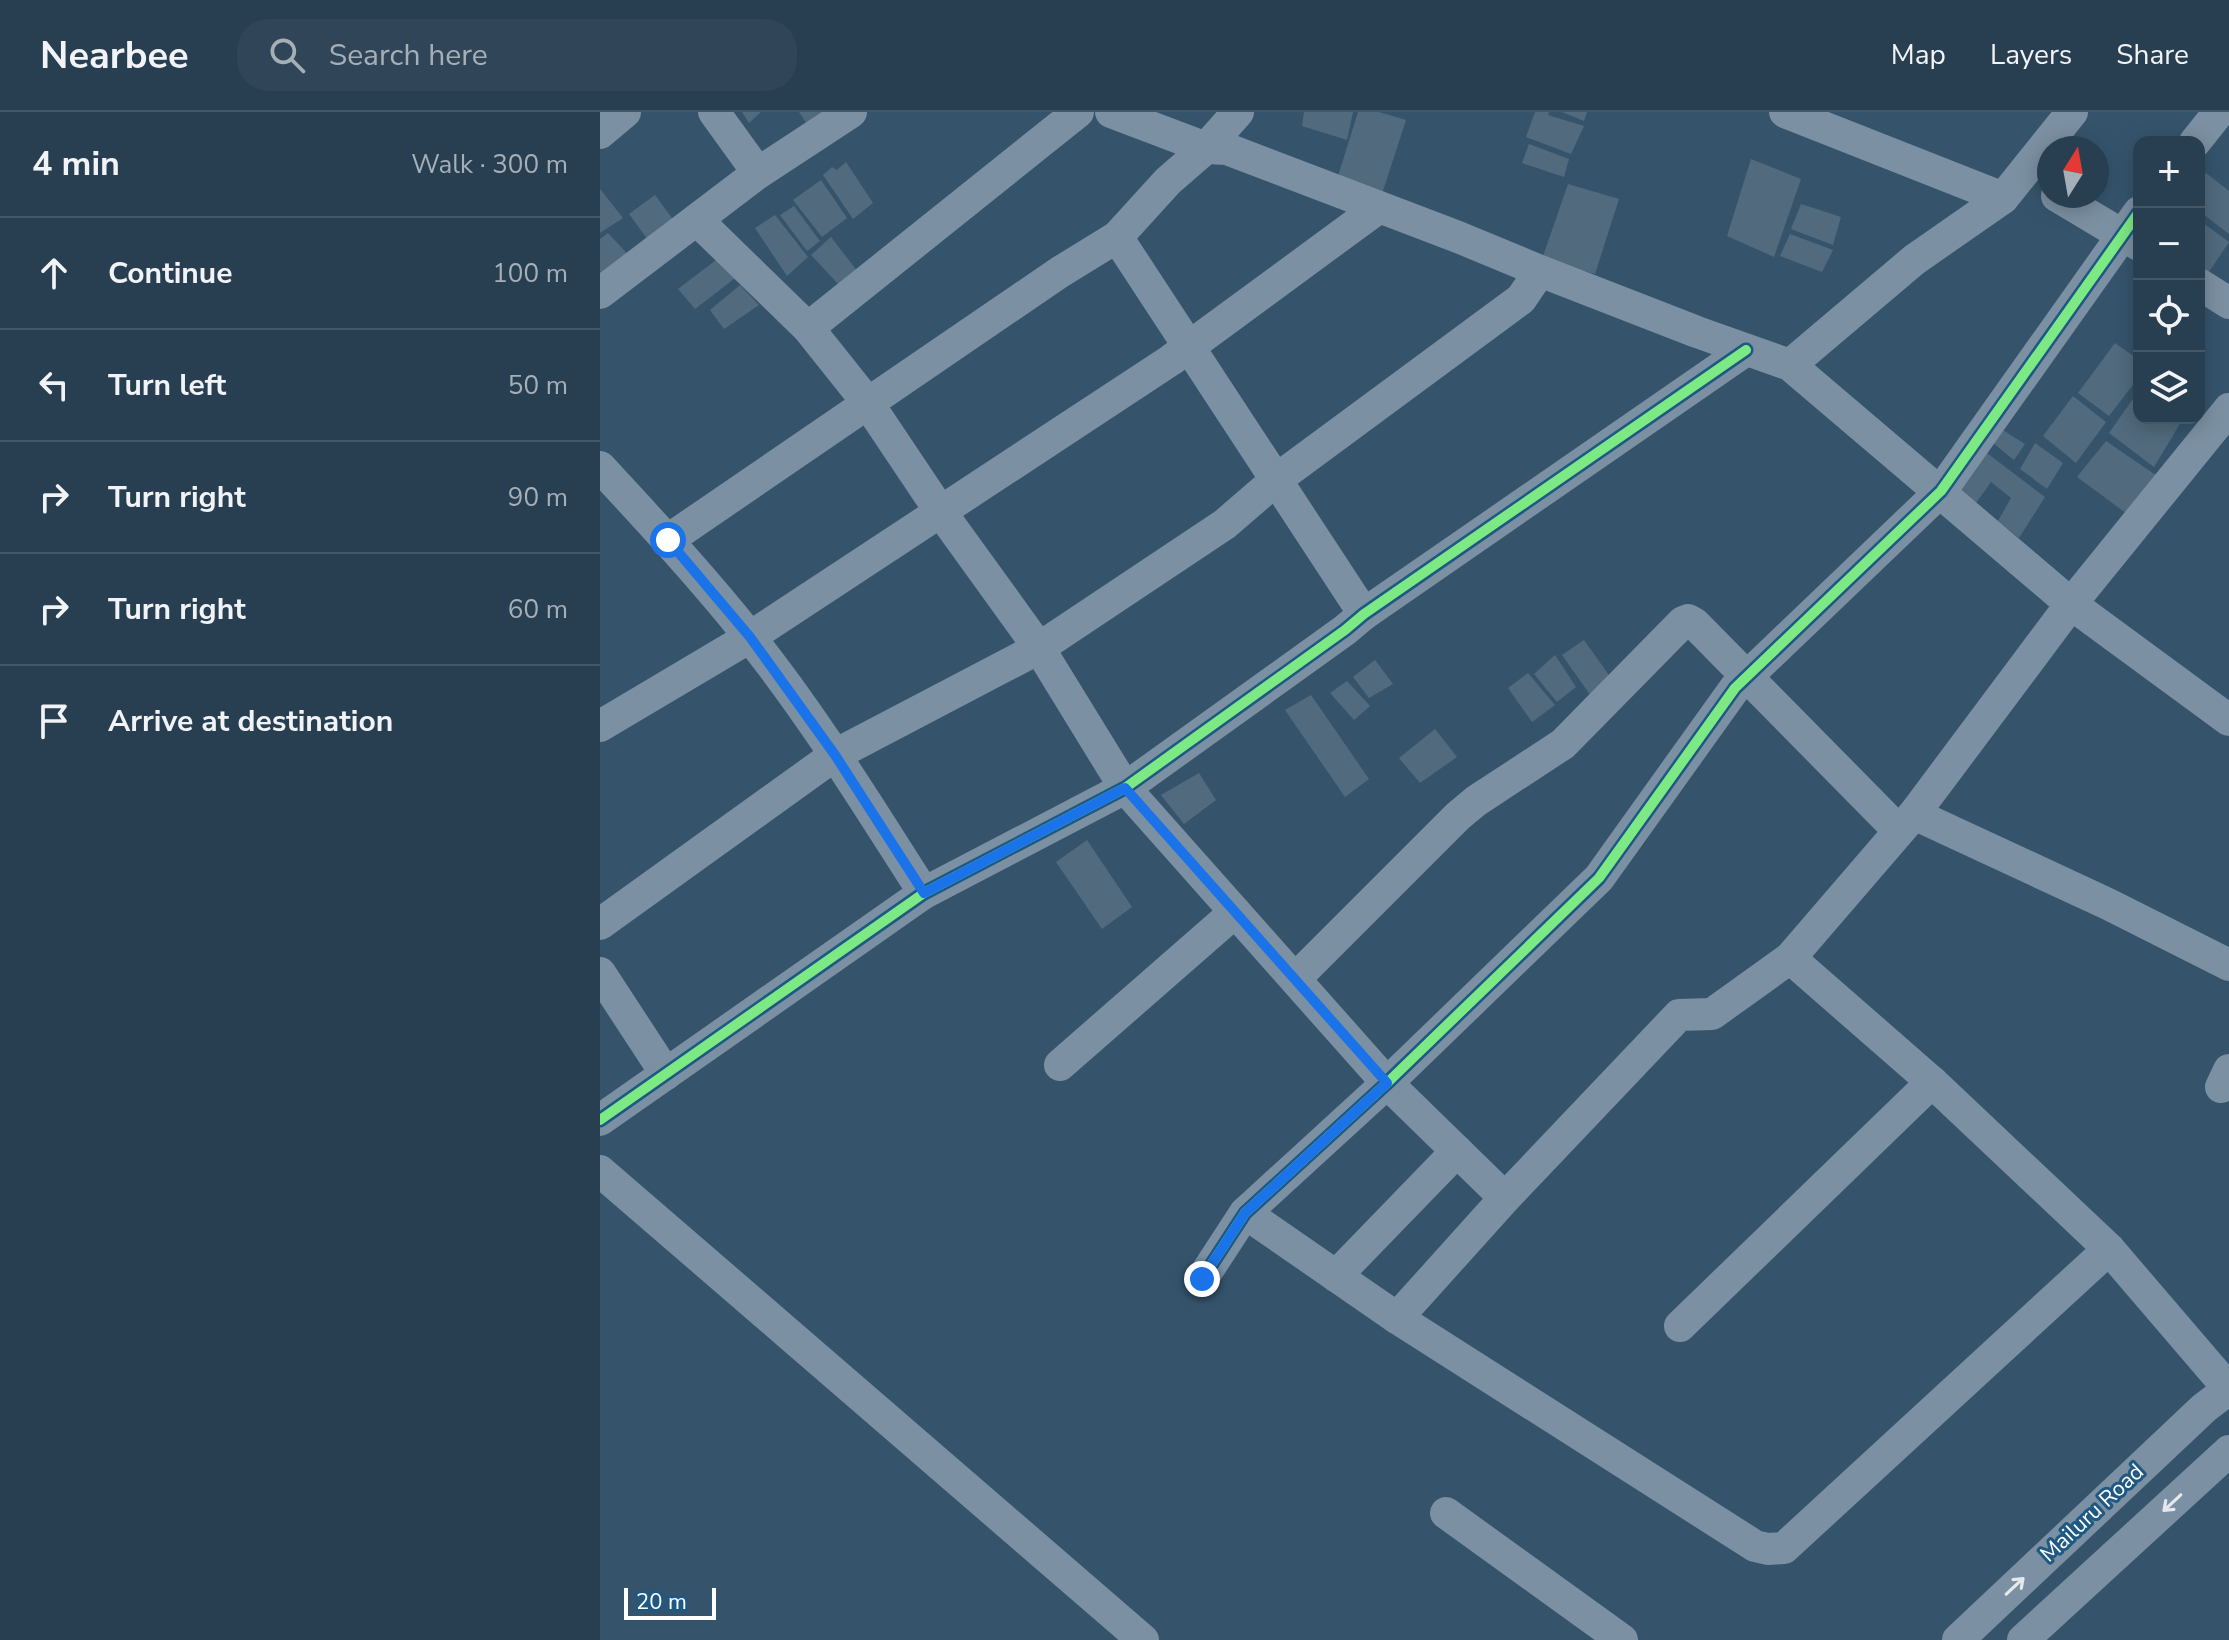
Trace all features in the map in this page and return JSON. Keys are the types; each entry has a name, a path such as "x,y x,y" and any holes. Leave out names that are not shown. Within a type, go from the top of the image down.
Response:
{"street":[{"path":"600,133 625,112"},
{"path":"714,112 758,173"},
{"path":"600,293 758,173 851,112"},
{"path":"808,328 1078,112"},
{"path":"1111,112 1206,148 1227,149 1790,365 2071,604 2229,720"},
{"path":"668,540 867,402 1117,237 1238,112"},
{"path":"1785,112 2025,188"},
{"path":"1790,365 1914,260 2025,188 2072,112"},
{"path":"2200,136 2219,112"},
{"path":"600,726 750,637 1188,348 1378,208"},
{"path":"1202,1279 1245,1213 1387,1083 1599,878 1735,688 1941,491 2133,230 2084,208"},
{"path":"697,220 808,328 867,402 940,511 1039,648 1125,788 1387,1083 1505,1198"},
{"path":"1117,237 1364,614"},
{"path":"600,924 835,755 1039,648 1225,524 1277,479 1521,299 1540,271"},
{"path":"2205,288 2229,303"},
{"path":"600,1120 924,893 1125,788 1364,614 1746,350"},
{"path":"1397,1318 1505,1198 1679,1015 1712,1014 1790,958 1906,822 2071,604 2229,409"},
{"path":"600,467 668,540 750,637 835,755 924,893"},
{"path":"1296,978 1458,816 1563,744 1688,620 1906,822 2108,904 2229,965"},
{"path":"1060,1065 1235,912"},
{"path":"1790,958 1932,1082 2109,1249 2229,1389"},
{"path":"600,973 666,1074"},
{"path":"1680,1326 1932,1082"},
{"path":"1336,1276 1457,1151"},
{"path":"600,1171 1143,1640"},
{"path":"1245,1213 1397,1318 1755,1546 1768,1549 1784,1548 2109,1249"},
{"name":"Mailuru Road","path":"1958,1640 2204,1408 2229,1389"},
{"path":"2023,1640 2224,1466"},
{"path":"1446,1513 1622,1640"}],"building":[{"path":"742,112 761,112 749,123"},
{"path":"799,112 834,112 811,130"},
{"path":"1304,112 1353,112 1347,140 1302,126"},
{"path":"1358,112 1379,112 1406,120 1382,194 1338,176"},
{"path":"1535,112 1549,112 1548,115 1584,126 1571,154 1526,137"},
{"path":"1562,112 1587,112 1584,121"},
{"path":"1529,144 1569,159 1564,177 1522,163"},
{"path":"1751,159 1801,179 1774,257 1727,236"},
{"path":"846,162 873,203 853,219 823,175 832,167 837,170"},
{"path":"2205,174 2229,191 2229,234 2205,216"},
{"path":"821,180 847,218 822,237 793,200"},
{"path":"1568,184 1619,199 1595,274 1542,259"},
{"path":"600,189 623,218 600,233"},
{"path":"655,195 680,229 654,248 629,214"},
{"path":"1801,204 1841,217 1833,245 1791,229"},
{"path":"794,206 820,241 807,251 780,215"},
{"path":"775,215 808,257 787,276 755,228"},
{"path":"2205,224 2229,242 2207,275 2205,274"},
{"path":"608,233 635,262 600,288 600,239"},
{"path":"1790,234 1833,250 1822,272 1780,256"},
{"path":"831,237 858,272 840,286 811,255"},
{"path":"724,254 743,272 695,309 678,289"},
{"path":"740,285 759,305 724,329 710,310"},
{"path":"2115,343 2133,356 2133,385 2109,416 2078,393"},
{"path":"2073,396 2106,422 2076,463 2043,436"},
{"path":"2133,399 2133,424 2180,424 2154,467 2109,433"},
{"path":"1998,427 2025,444 2014,460 1988,439"},
{"path":"2106,441 2157,476 2130,516 2077,477"},
{"path":"2035,443 2063,463 2047,489 2020,469"},
{"path":"1983,450 2045,497 2019,538 1998,521 2011,498 1991,482 1976,503 1957,487"},
{"path":"1584,640 1616,685 1593,699 1562,655"},
{"path":"1555,655 1576,687 1557,702 1534,674"},
{"path":"1375,660 1393,684 1369,698 1353,677"},
{"path":"1528,673 1555,705 1532,722 1508,688"},
{"path":"1347,681 1370,706 1354,720 1330,693"},
{"path":"1311,695 1369,779 1345,797 1285,710"},
{"path":"1435,729 1457,757 1420,783 1399,758"},
{"path":"1199,773 1216,800 1184,824 1161,795"},
{"path":"1087,840 1132,907 1102,929 1056,862"}],"cycle path":[{"path":"1202,1279 1245,1213 1387,1083 1599,878 1735,688 1941,491 2133,220"},
{"path":"600,1120 924,893 1125,788 1364,614 1746,350"}],"route":[{"path":"668,540 750,637 835,755 924,893 1125,788 1387,1083 1245,1213 1202,1279"}]}
